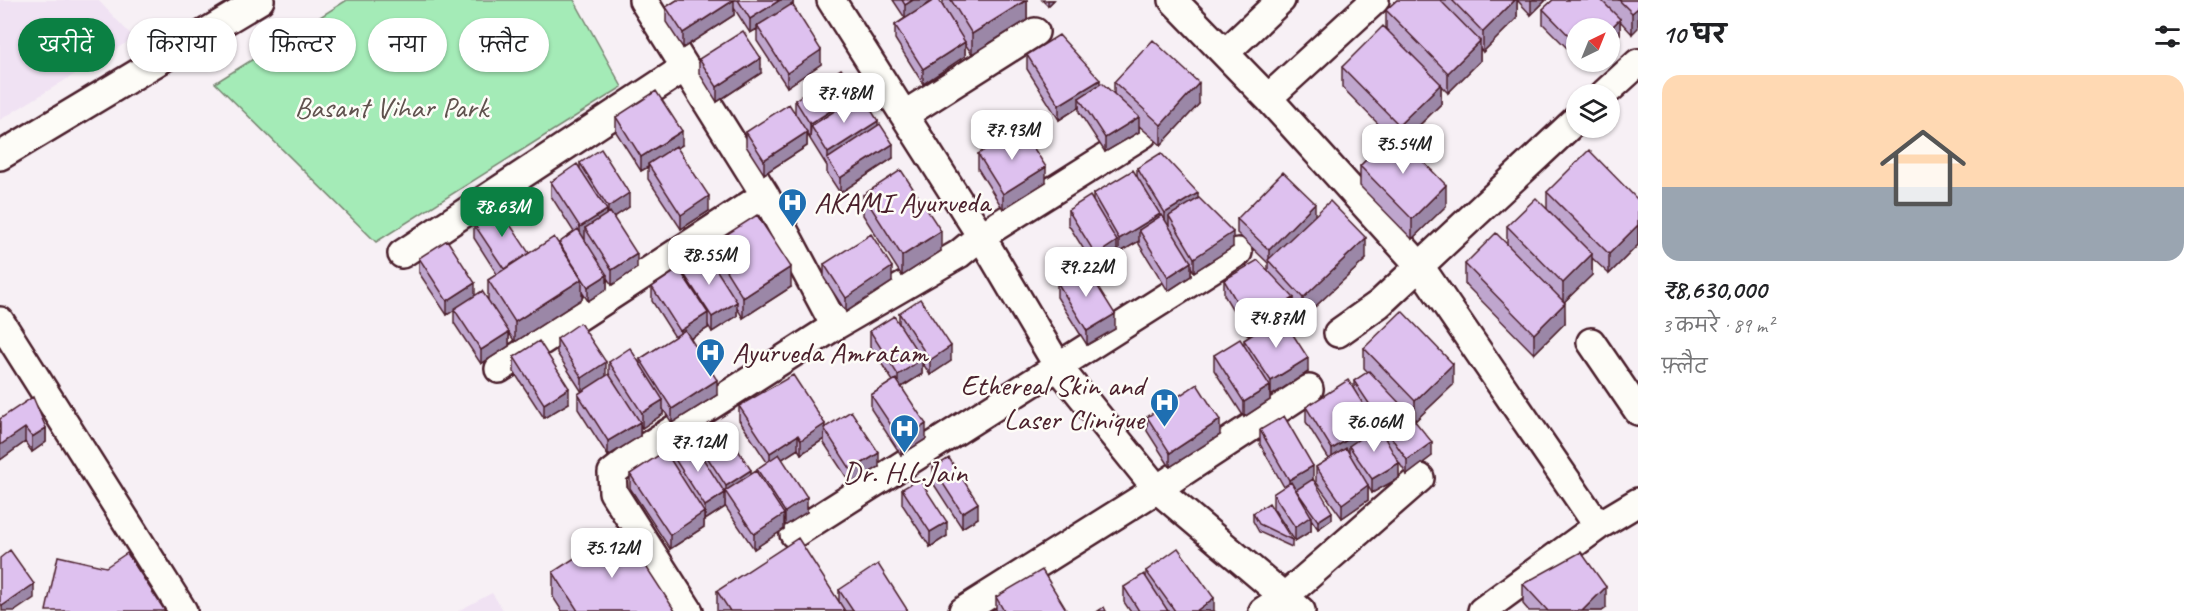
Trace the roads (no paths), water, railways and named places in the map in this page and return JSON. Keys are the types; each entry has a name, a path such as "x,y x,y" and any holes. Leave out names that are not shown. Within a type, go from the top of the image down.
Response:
{"street":[{"path":"0,156 260,0"},
{"path":"643,0 765,195 836,326"},
{"path":"831,0 981,236 1059,368 1157,489 1283,606 1420,478"},
{"path":"1173,0 1268,98 1419,265 1598,526"},
{"path":"1225,53 1281,0"},
{"path":"1268,98 1375,0"},
{"path":"904,115 1035,32"},
{"path":"1615,84 1638,63"},
{"path":"402,254 684,68"},
{"path":"1338,333 1379,304 1566,129"},
{"path":"689,611 613,492 612,473 640,452 836,326 959,254 981,236 1143,134"},
{"path":"499,369 765,195"},
{"path":"794,534 1059,368 1238,252"},
{"path":"0,321 183,611"},
{"path":"1591,342 1638,411"},
{"path":"963,611 1157,489 1309,389"},
{"path":"1482,611 1598,526 1638,502"}],"place":[{"name":"AKAMI Ayurveda","path":"793,228"},
{"name":"Ayurveda Amratam","path":"711,378"},
{"name":"Ethereal Skin and Laser Clinique","path":"1165,428"},
{"name":"Dr. H.L.Jain","path":"905,454"}],"park label":[{"name":"Basant Vihar Park","path":"391,107"}]}
